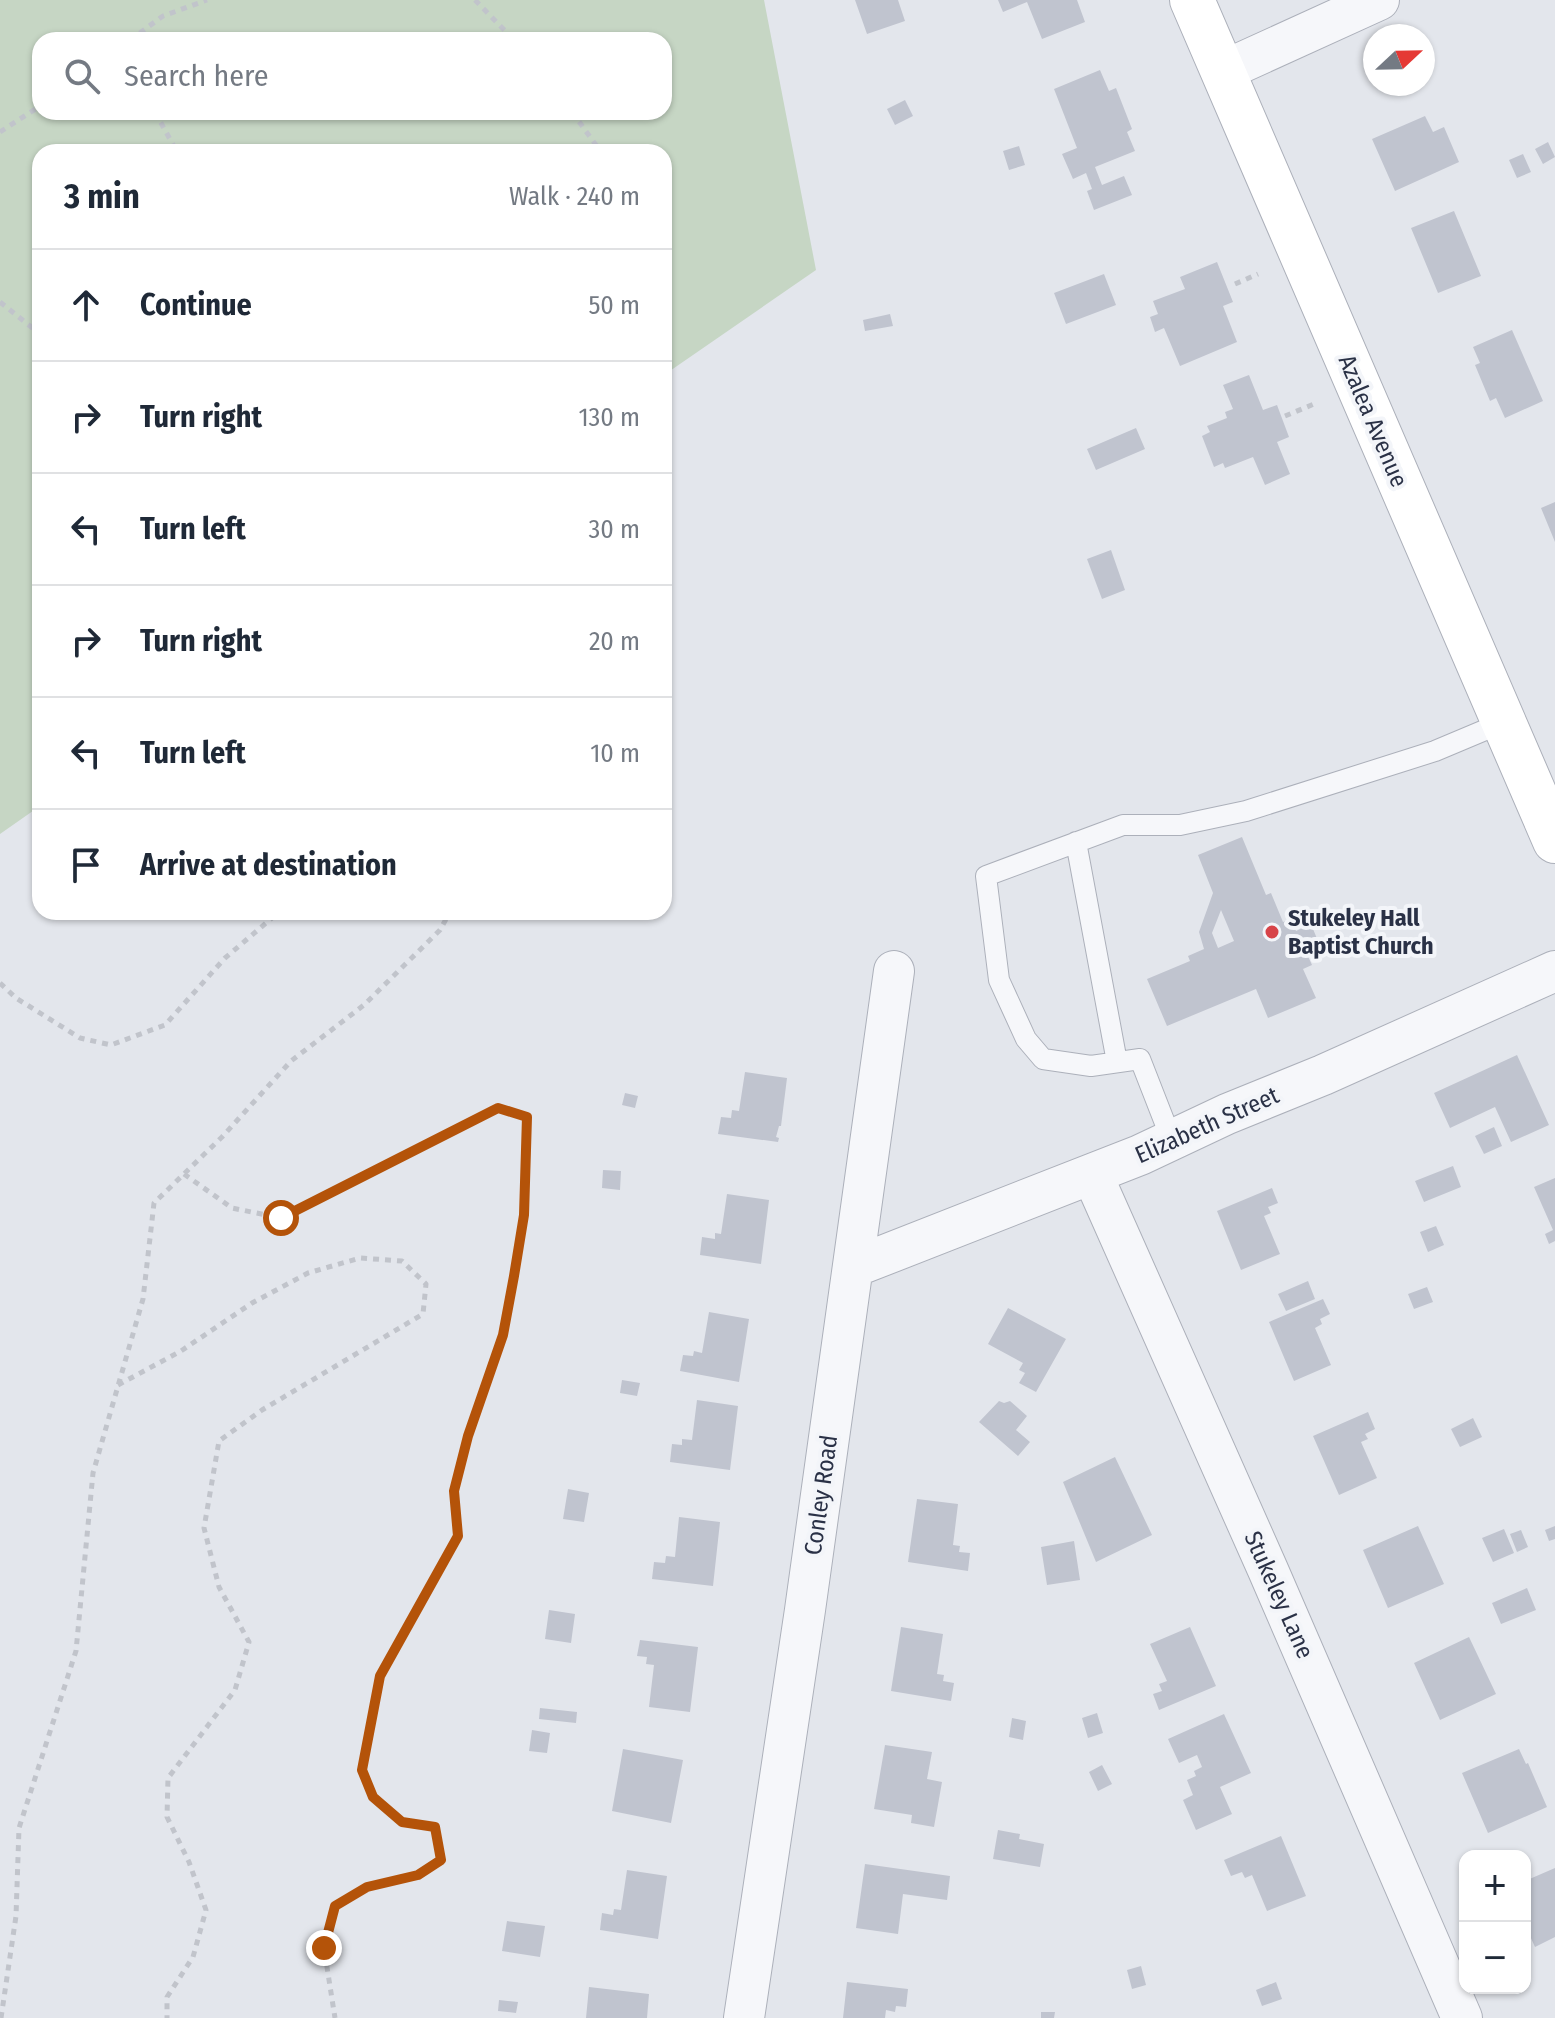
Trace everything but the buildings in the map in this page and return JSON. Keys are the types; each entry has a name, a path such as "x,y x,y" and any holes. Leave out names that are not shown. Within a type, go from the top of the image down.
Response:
{"main road":[{"name":"Azalea Avenue","path":"1192,0 1555,841"}],"street":[{"path":"1223,71 1379,0"},
{"name":"Conley Road","path":"744,2018 894,971"},
{"name":"Elizabeth Street","path":"854,1267 1172,1141 1555,971"},
{"name":"Stukeley Lane","path":"1092,1174 1462,2018"}],"lane":[{"path":"1172,1141 1140,1059 1091,1066 1043,1059 1026,1039 999,980 986,876 1123,825 1180,825 1246,811 1435,751 1504,722"},
{"path":"1076,842 1117,1062"}],"path":[{"path":"141,32 163,16 207,0"},
{"path":"475,0 506,32"},
{"path":"0,132 32,111"},
{"path":"159,120 173,144"},
{"path":"578,120 595,144"},
{"path":"1235,284 1258,274"},
{"path":"0,302 32,328"},
{"path":"1285,416 1314,404"},
{"path":"0,983 16,998 80,1038 111,1045 165,1025 225,958 270,920"},
{"path":"1,2018 16,1916 19,1828 76,1651 93,1473 143,1299 154,1203 222,1137 291,1061 364,1005 440,930 446,920"},
{"path":"184,1174 232,1208 281,1218 498,1108 527,1117 524,1215 514,1276 503,1335 468,1436 454,1491 458,1536 380,1676 362,1770 373,1797 402,1822 435,1827 441,1860 418,1875 367,1887 335,1906 324,1948 335,2018"},
{"path":"118,1385 181,1351 252,1303 308,1273 360,1258 402,1261 426,1284 423,1314 262,1410 219,1441 204,1528 219,1587 249,1642 235,1690 168,1778 167,1817 189,1862 206,1910 193,1957 167,1997 167,2018"}],"green space":[{"path":"0,0 764,0 816,270 672,369 672,144 32,144 32,812 0,834"}],"place":[{"name":"Stukeley Hall Baptist Church","path":"1272,932"}],"route":[{"path":"281,1218 498,1108 527,1117 524,1215 514,1276 503,1335 468,1436 454,1491 458,1536 380,1676 362,1770 373,1797 402,1822 435,1827 441,1860 418,1875 367,1887 335,1906 324,1948"}]}
